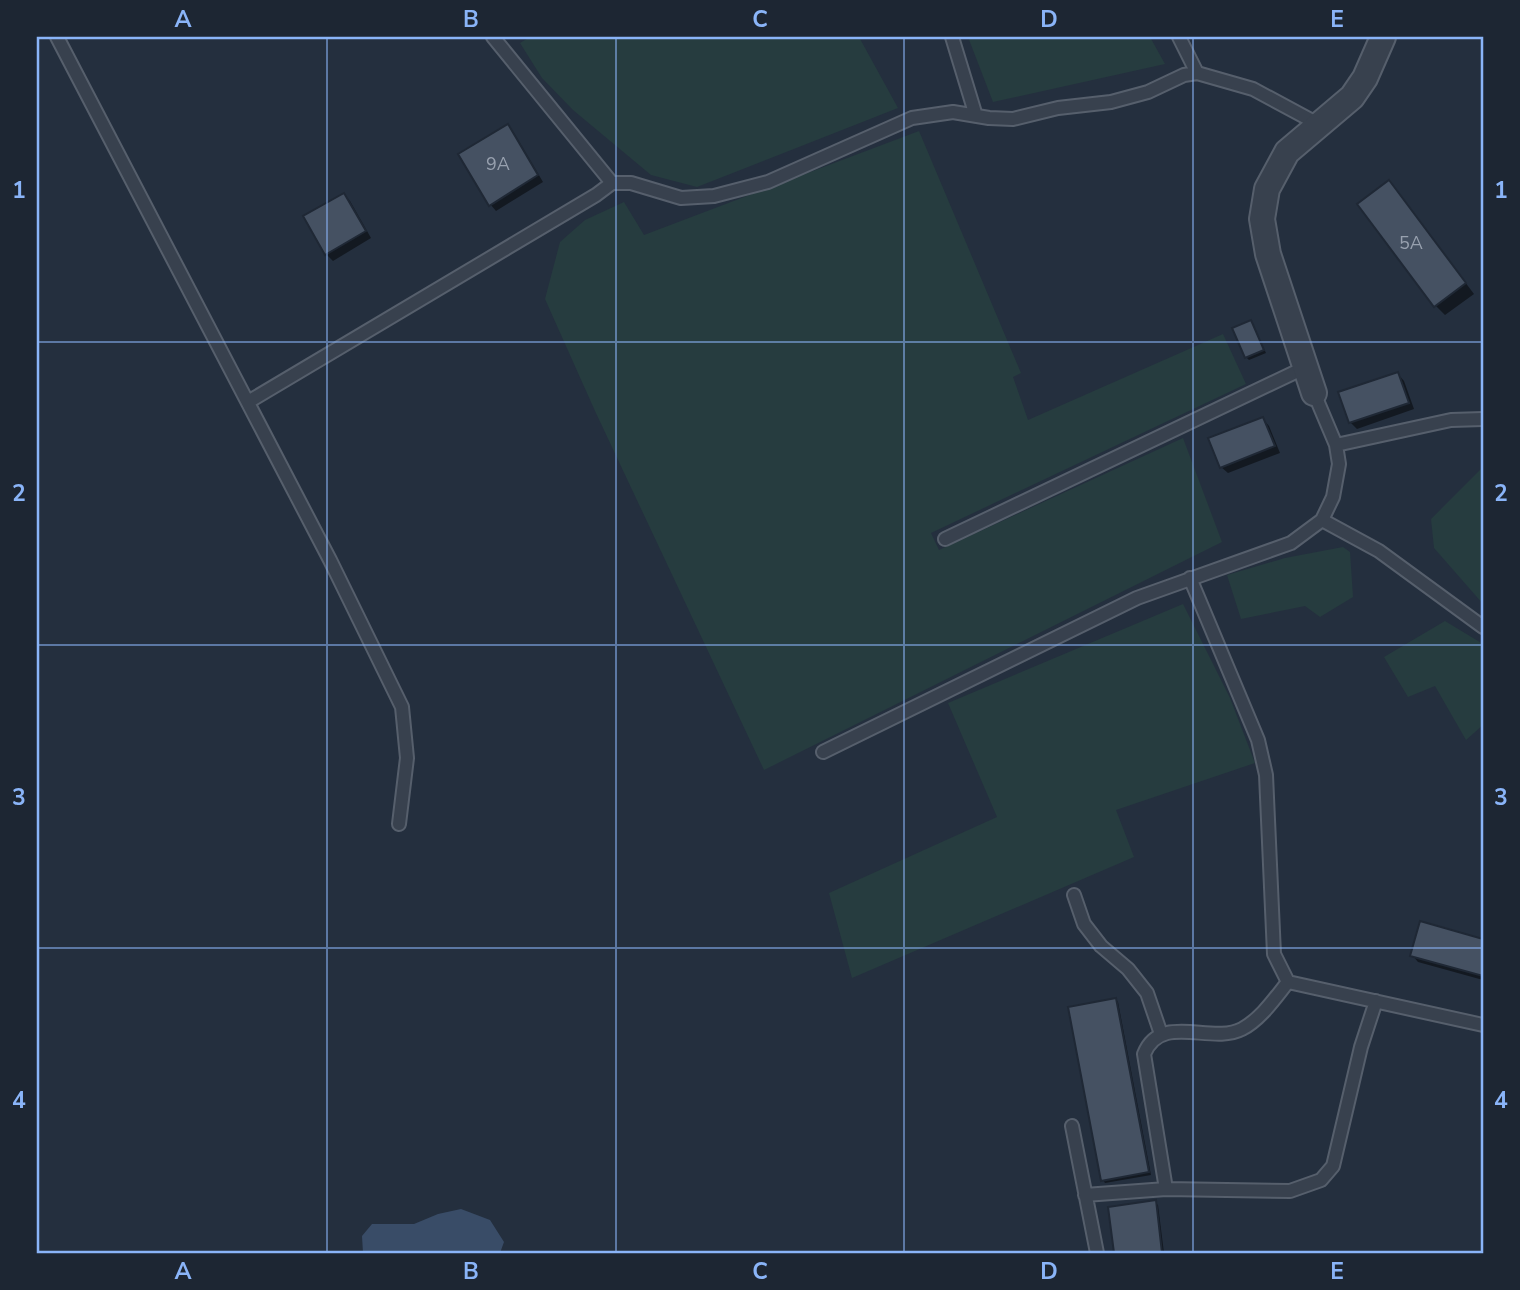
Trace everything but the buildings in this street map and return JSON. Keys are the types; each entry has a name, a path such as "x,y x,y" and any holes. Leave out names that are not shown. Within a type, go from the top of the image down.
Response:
{"street":[{"path":"1314,393 1268,254 1262,219 1267,190 1287,152 1352,97 1365,78 1384,37"}],"lane":[{"path":"57,37 330,560 402,707 407,758 399,824"},
{"path":"493,37 612,183"},
{"path":"952,37 976,116"},
{"path":"1179,37 1197,73"},
{"path":"248,402 612,183 631,183 681,198 714,196 768,182 912,118 953,112 1013,119 1058,108 1111,102 1148,92 1184,75 1197,73 1253,89 1320,125"},
{"path":"945,539 1306,368"},
{"path":"823,752 1137,598 1291,543 1322,520 1333,498 1339,464 1336,445 1314,393"},
{"path":"1336,445 1451,420 1483,419"},
{"path":"1322,520 1379,551 1483,626"},
{"path":"1189,578 1258,740 1266,775 1274,954 1288,982"},
{"path":"1074,895 1084,924 1101,946 1128,969 1147,993 1161,1034"},
{"path":"1288,982 1483,1025"},
{"path":"1166,1189 1144,1054 1149,1041 1161,1034 1241,1030 1262,1013 1288,982"},
{"path":"1085,1195 1166,1189 1290,1191 1321,1180 1333,1166 1361,1047 1376,1001"},
{"path":"1072,1126 1097,1253"}],"green space":[{"path":"530,37 859,37 898,108 697,187 651,175 573,110 542,78 520,43"},
{"path":"968,37 1150,37 1165,64 993,102"},
{"path":"919,131 1021,373 1013,377 1028,420 1223,334 1246,384 931,533 939,550 1183,438 1222,542 764,770 545,299 560,242 585,220 624,202 644,235"},
{"path":"1483,467 1483,604 1434,548 1431,519"},
{"path":"1343,547 1350,552 1353,597 1320,617 1305,606 1241,619 1227,575 1285,558"},
{"path":"1183,604 1230,698 1255,763 1116,810 1134,857 852,978 829,893 997,817 948,703"},
{"path":"1445,621 1483,644 1483,725 1466,740 1435,686 1408,697 1384,657"}],"water":[{"path":"461,1209 490,1220 504,1242 500,1253 363,1253 362,1236 372,1224 414,1224 438,1214"}]}
